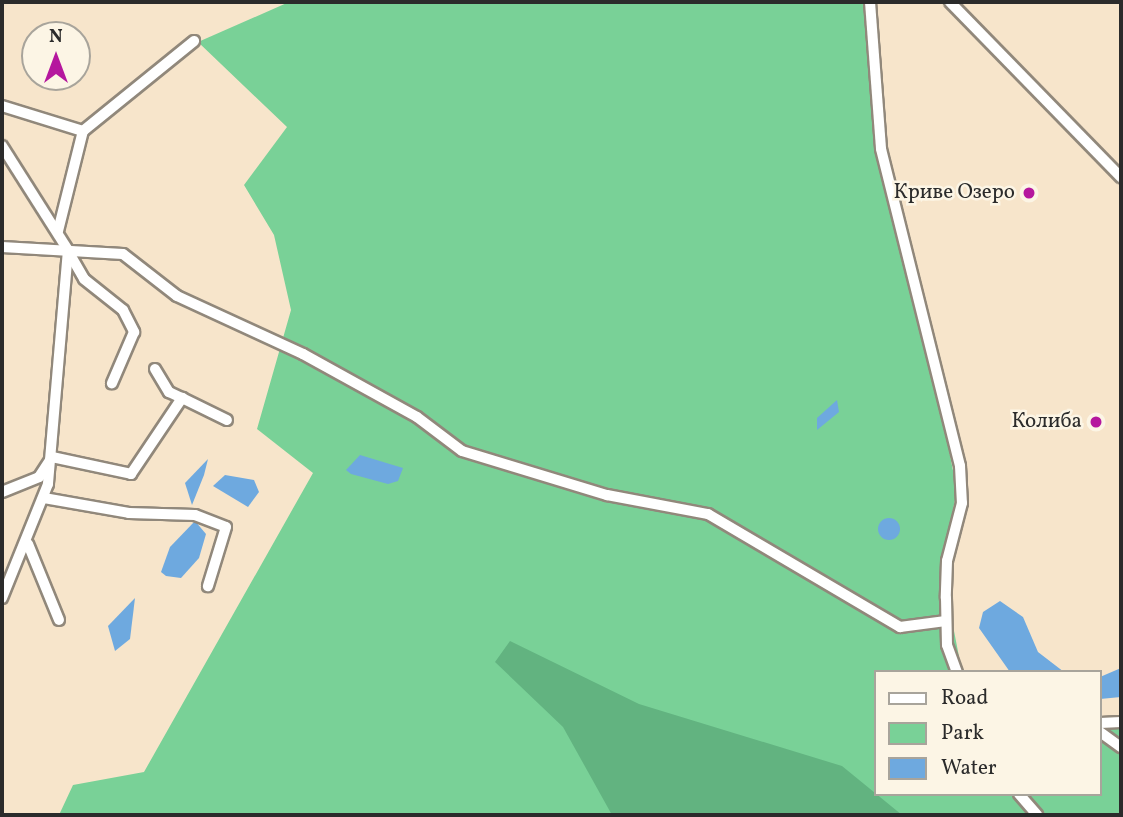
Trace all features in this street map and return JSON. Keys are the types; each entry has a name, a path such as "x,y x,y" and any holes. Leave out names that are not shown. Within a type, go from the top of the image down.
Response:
{"street":[{"path":"870,2 881,149 960,466 962,503 947,561 946,621 957,670"},
{"path":"950,2 1121,177"},
{"path":"58,232 83,131 194,41"},
{"path":"2,106 83,131"},
{"path":"2,146 58,232 84,279 124,310 134,332 112,383"},
{"path":"2,247 123,254 177,296 303,354 417,417 462,451 607,495 708,514 900,627 946,621"},
{"path":"2,598 28,544 44,498 51,457 68,250"},
{"path":"155,369 169,392 227,420"},
{"path":"51,457 131,474 182,398"},
{"path":"2,492 39,477 51,457"},
{"path":"44,498 129,513 195,515 226,527 208,586"},
{"path":"28,544 59,620"},
{"path":"1102,723 1121,722"},
{"path":"1102,733 1121,747"},
{"path":"1021,796 1037,815"}],"green space":[{"path":"289,2 866,2 881,173 931,358 957,491 941,564 962,670 874,670 874,796 1102,796 1102,724 1121,724 1121,815 59,815 73,785 144,772 313,473 257,429 291,310 274,235 244,185 287,127 198,42"},
{"path":"510,641 639,704 842,766 874,792 874,796 879,796 902,815 612,815 563,727 495,662"}],"water":[{"path":"837,400 839,412 817,430 817,418"},
{"path":"360,455 403,468 398,481 388,484 351,474 346,470"},
{"path":"208,459 204,475 192,505 185,483"},
{"path":"225,475 254,480 259,492 248,507 213,486"},
{"path":"889,518 897,521 900,529 897,537 889,540 881,537 878,529 881,521"},
{"path":"195,521 206,534 199,558 181,578 166,576 161,572 170,547"},
{"path":"135,598 130,639 115,651 108,626"},
{"path":"1000,601 1023,617 1038,652 1061,670 1009,670 979,628 983,612"},
{"path":"1121,668 1121,697 1102,699 1102,676"}],"place":[{"name":"Криве Озеро","path":"1029,193"},
{"name":"Колиба","path":"1096,422"}]}
